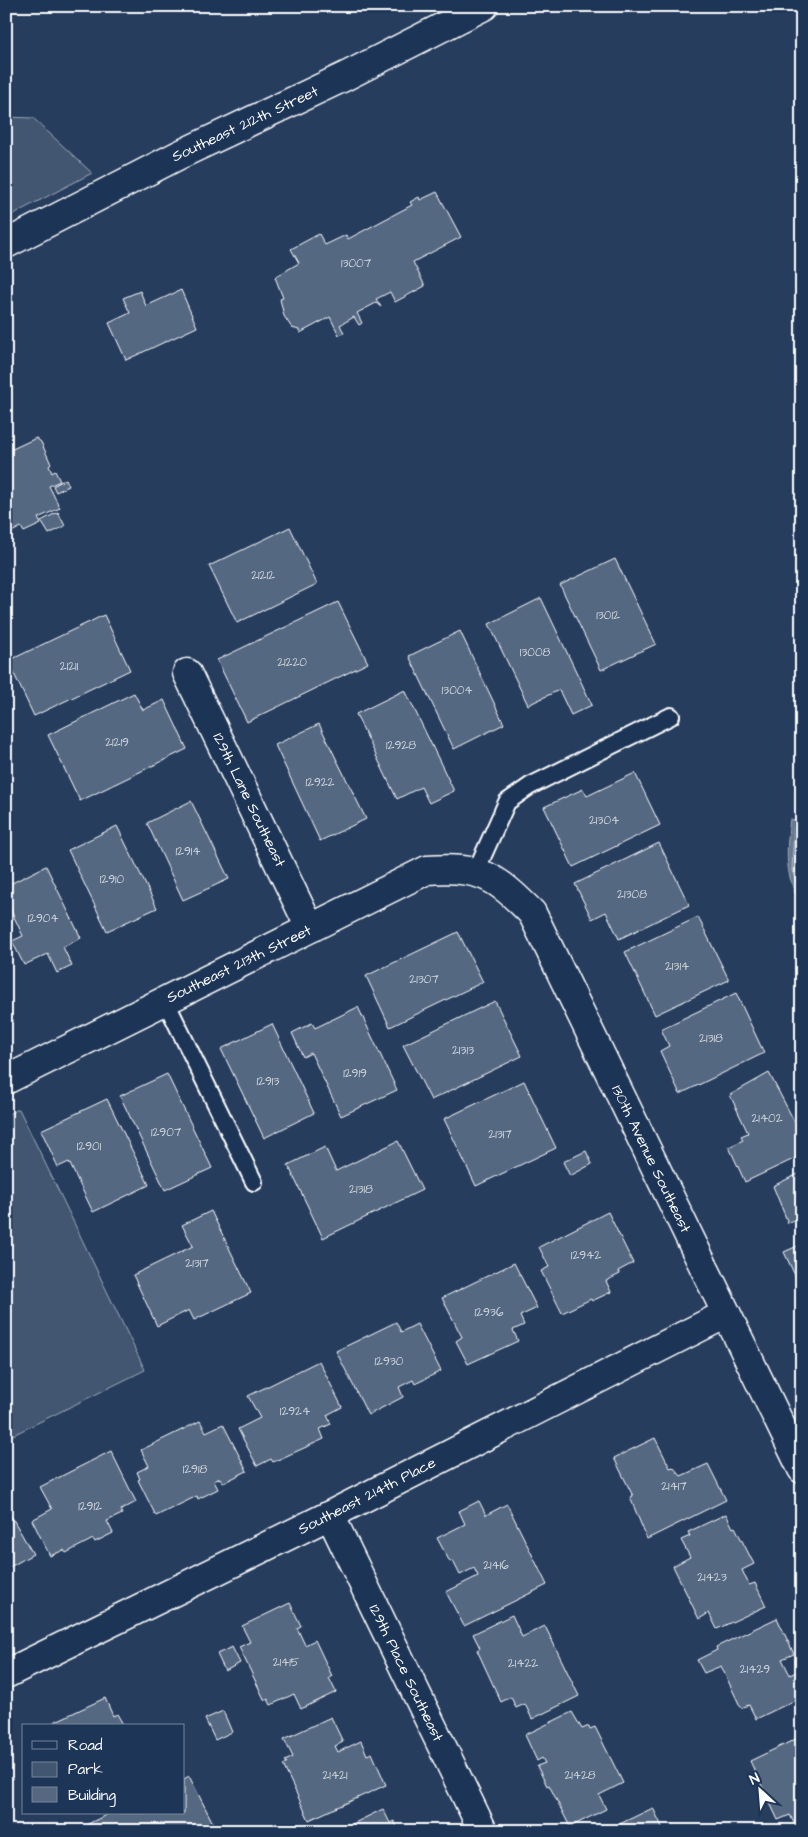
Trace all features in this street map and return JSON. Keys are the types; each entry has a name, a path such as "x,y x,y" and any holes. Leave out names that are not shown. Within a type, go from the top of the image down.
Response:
{"street":[{"name":"Southeast 212th Street","path":"6,244 179,155 344,77 484,6"},
{"name":"129th Lane Southeast","path":"187,673 310,928"},
{"name":"Southeast 213th Street","path":"6,1080 427,870 449,868 476,871"},
{"name":"130th Avenue Southeast","path":"476,871 508,889 532,913 802,1469"},
{"name":"Southeast 214th Place","path":"6,1674 330,1515 726,1314"},
{"name":"129th Place Southeast","path":"330,1515 483,1831"}],"lane":[{"path":"476,871 507,802 530,786 671,716"},
{"path":"166,1000 254,1182"}],"green space":[{"path":"6,117 33,118 92,173 6,218"},
{"path":"19,1109 145,1370 13,1435 6,1420 6,1115"}],"water":[{"path":"790,819 802,821 802,906 789,874 787,853"}],"building":[{"path":"437,192 461,237 413,262 425,286 395,302 390,292 376,299 381,307 376,303 357,313 362,323 359,325 354,317 340,325 344,333 339,335 330,317 300,333 299,330 292,328 284,316 280,299 283,298 275,277 299,263 291,249 319,234 325,245 346,235 348,239 412,205 410,202 419,197 420,200"},
{"path":"181,290 197,327 126,360 109,323 130,313 123,298 140,291 146,306"},
{"path":"36,438 41,442 51,464 49,466 52,473 55,471 60,481 49,486 60,508 38,518 41,524 24,532 21,527 6,535 6,452"},
{"path":"66,479 69,486 56,492 53,486"},
{"path":"58,512 65,526 49,534 41,521"},
{"path":"290,527 317,584 237,623 209,566"},
{"path":"615,559 656,644 601,670 560,585"},
{"path":"541,598 592,705 571,715 559,690 528,705 489,624"},
{"path":"338,602 368,663 247,722 217,660"},
{"path":"104,615 130,670 34,716 8,661"},
{"path":"460,631 504,724 454,749 409,656"},
{"path":"405,690 454,791 429,803 421,787 397,799 356,714"},
{"path":"134,693 143,710 164,700 187,749 80,801 48,735"},
{"path":"319,724 366,819 320,841 275,745"},
{"path":"635,773 660,825 573,867 544,807 583,789 587,796"},
{"path":"191,801 229,879 183,900 147,823"},
{"path":"117,826 157,908 107,931 68,850"},
{"path":"659,843 689,905 619,939 606,912 592,919 575,884"},
{"path":"46,866 81,938 63,947 72,966 57,973 48,954 24,965 12,941 23,936 6,900 6,886"},
{"path":"698,917 729,980 655,1015 625,952"},
{"path":"458,932 483,982 390,1027 366,976"},
{"path":"736,993 764,1053 680,1094 660,1051 669,1046 661,1029"},
{"path":"495,1001 522,1056 431,1100 403,1045"},
{"path":"358,1007 397,1090 341,1116 311,1053 303,1057 292,1033 312,1023 315,1028"},
{"path":"272,1024 314,1113 264,1138 221,1049"},
{"path":"769,1073 802,1136 802,1155 745,1182 729,1147 743,1140 741,1136 748,1133 730,1095"},
{"path":"167,1074 212,1168 165,1190 120,1096"},
{"path":"524,1081 556,1148 476,1186 444,1119"},
{"path":"107,1099 149,1185 93,1212 69,1162 58,1167 41,1130"},
{"path":"398,1141 422,1190 323,1238 288,1165 325,1147 336,1171"},
{"path":"586,1151 592,1164 570,1176 563,1162"},
{"path":"802,1172 802,1231 796,1219 788,1223 773,1186"},
{"path":"211,1211 251,1293 194,1320 189,1310 157,1326 133,1275 193,1246 182,1225"},
{"path":"608,1212 633,1263 618,1271 620,1274 606,1281 611,1292 562,1313 541,1271 549,1267 539,1247"},
{"path":"802,1244 802,1285 800,1286 784,1252"},
{"path":"514,1263 537,1308 520,1316 524,1325 513,1330 518,1341 468,1364 456,1341 462,1337 442,1298"},
{"path":"396,1322 401,1332 417,1324 441,1371 415,1384 413,1380 399,1387 403,1397 368,1415 336,1351"},
{"path":"319,1361 342,1407 327,1415 331,1424 320,1429 324,1439 273,1462 271,1459 257,1466 238,1429 260,1418 248,1396"},
{"path":"200,1421 206,1432 223,1424 247,1471 223,1483 220,1478 214,1481 218,1489 198,1499 197,1496 156,1516 138,1480 140,1479 137,1472 149,1466 141,1450"},
{"path":"655,1438 670,1468 673,1467 681,1476 708,1464 726,1500 647,1539 630,1497 633,1496 614,1458"},
{"path":"111,1451 136,1502 121,1510 122,1514 107,1521 113,1533 95,1542 93,1539 66,1553 64,1550 50,1556 32,1520 52,1509 40,1487"},
{"path":"479,1501 486,1515 507,1504 547,1585 464,1626 446,1592 478,1576 474,1568 460,1575 453,1561 450,1562 437,1538 465,1524 459,1511"},
{"path":"6,1507 33,1554 8,1568 6,1564"},
{"path":"726,1514 733,1528 735,1527 754,1564 742,1570 749,1585 755,1583 766,1606 717,1629 709,1613 699,1619 673,1566 690,1557 681,1540 690,1536 688,1532"},
{"path":"290,1603 301,1626 297,1628 305,1645 315,1640 332,1676 329,1678 336,1692 301,1709 294,1694 271,1705 268,1699 265,1701 239,1647 250,1642 242,1626"},
{"path":"512,1615 522,1637 545,1626 579,1696 532,1719 525,1704 516,1708 511,1697 501,1702 477,1650 480,1648 473,1634"},
{"path":"777,1618 794,1654 782,1659 790,1675 796,1672 800,1678 802,1697 756,1719 749,1705 741,1708 721,1666 704,1673 697,1660 717,1650 716,1647"},
{"path":"232,1647 240,1663 225,1671 217,1654"},
{"path":"105,1698 113,1716 117,1714 123,1724 55,1724 54,1722"},
{"path":"223,1711 232,1732 215,1740 205,1719"},
{"path":"572,1712 582,1729 589,1726 590,1729 595,1727 623,1783 599,1795 606,1809 570,1827 549,1785 547,1786 537,1766 545,1763 542,1758 537,1761 525,1735"},
{"path":"331,1717 343,1742 335,1746 338,1752 361,1741 367,1755 372,1753 386,1785 309,1820 283,1765 287,1763 285,1761 293,1757 284,1739"},
{"path":"802,1736 802,1831 798,1831 790,1815 778,1820 750,1761"},
{"path":"189,1776 217,1831 92,1831 88,1824 108,1814 185,1814 185,1778"},
{"path":"653,1808 664,1831 605,1831"},
{"path":"383,1809 390,1823 394,1821 399,1831 338,1831"}]}
